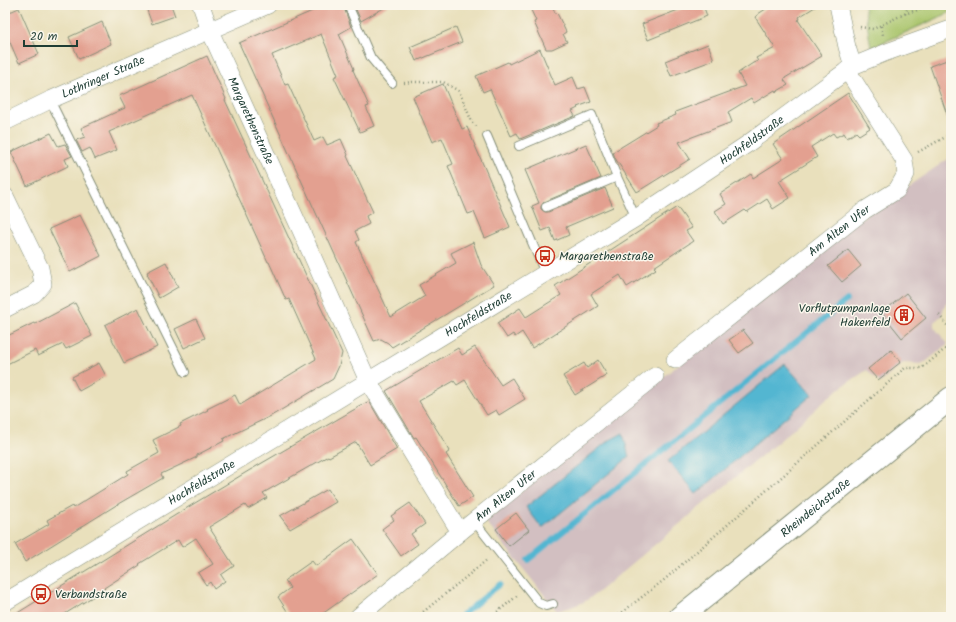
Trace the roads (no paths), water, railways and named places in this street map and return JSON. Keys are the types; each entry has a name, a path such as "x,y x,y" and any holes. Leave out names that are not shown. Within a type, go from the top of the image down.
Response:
{"main road":[{"name":"Rheindeichstraße","path":"680,617 951,398"}],"street":[{"name":"Margarethenstraße","path":"201,5 210,30 368,381 460,532"},
{"name":"Lothringer Straße","path":"5,122 50,100 268,5"},
{"path":"838,5 850,68"},
{"name":"Hochfeldstraße","path":"5,602 636,218 746,145 850,68 887,52 951,29"},
{"name":"Am Alten Ufer","path":"675,360 865,210 897,190 906,174 904,160 850,68"},
{"path":"5,196 40,268 43,284 34,294 5,309"},
{"name":"Am Alten Ufer","path":"358,617 460,532 655,376"}],"lane":[{"path":"348,5 371,58 392,83"},
{"path":"50,100 184,372"},
{"path":"519,146 592,115 617,177 636,218"},
{"path":"487,136 544,273"},
{"path":"546,207 617,177"},
{"path":"474,521 539,603 546,606 553,604"}],"water":[{"path":"785,364 812,395 696,494 668,461"},
{"path":"623,433 629,457 542,528 526,507 608,441"}],"waterway":[{"path":"528,560 847,300"},
{"path":"460,617 500,584"}],"place":[{"name":"Margarethenstraße","path":"545,256"},
{"name":"Vorflutpumpanlage Hakenfeld","path":"904,315"},
{"name":"Verbandstraße","path":"41,594"}]}
